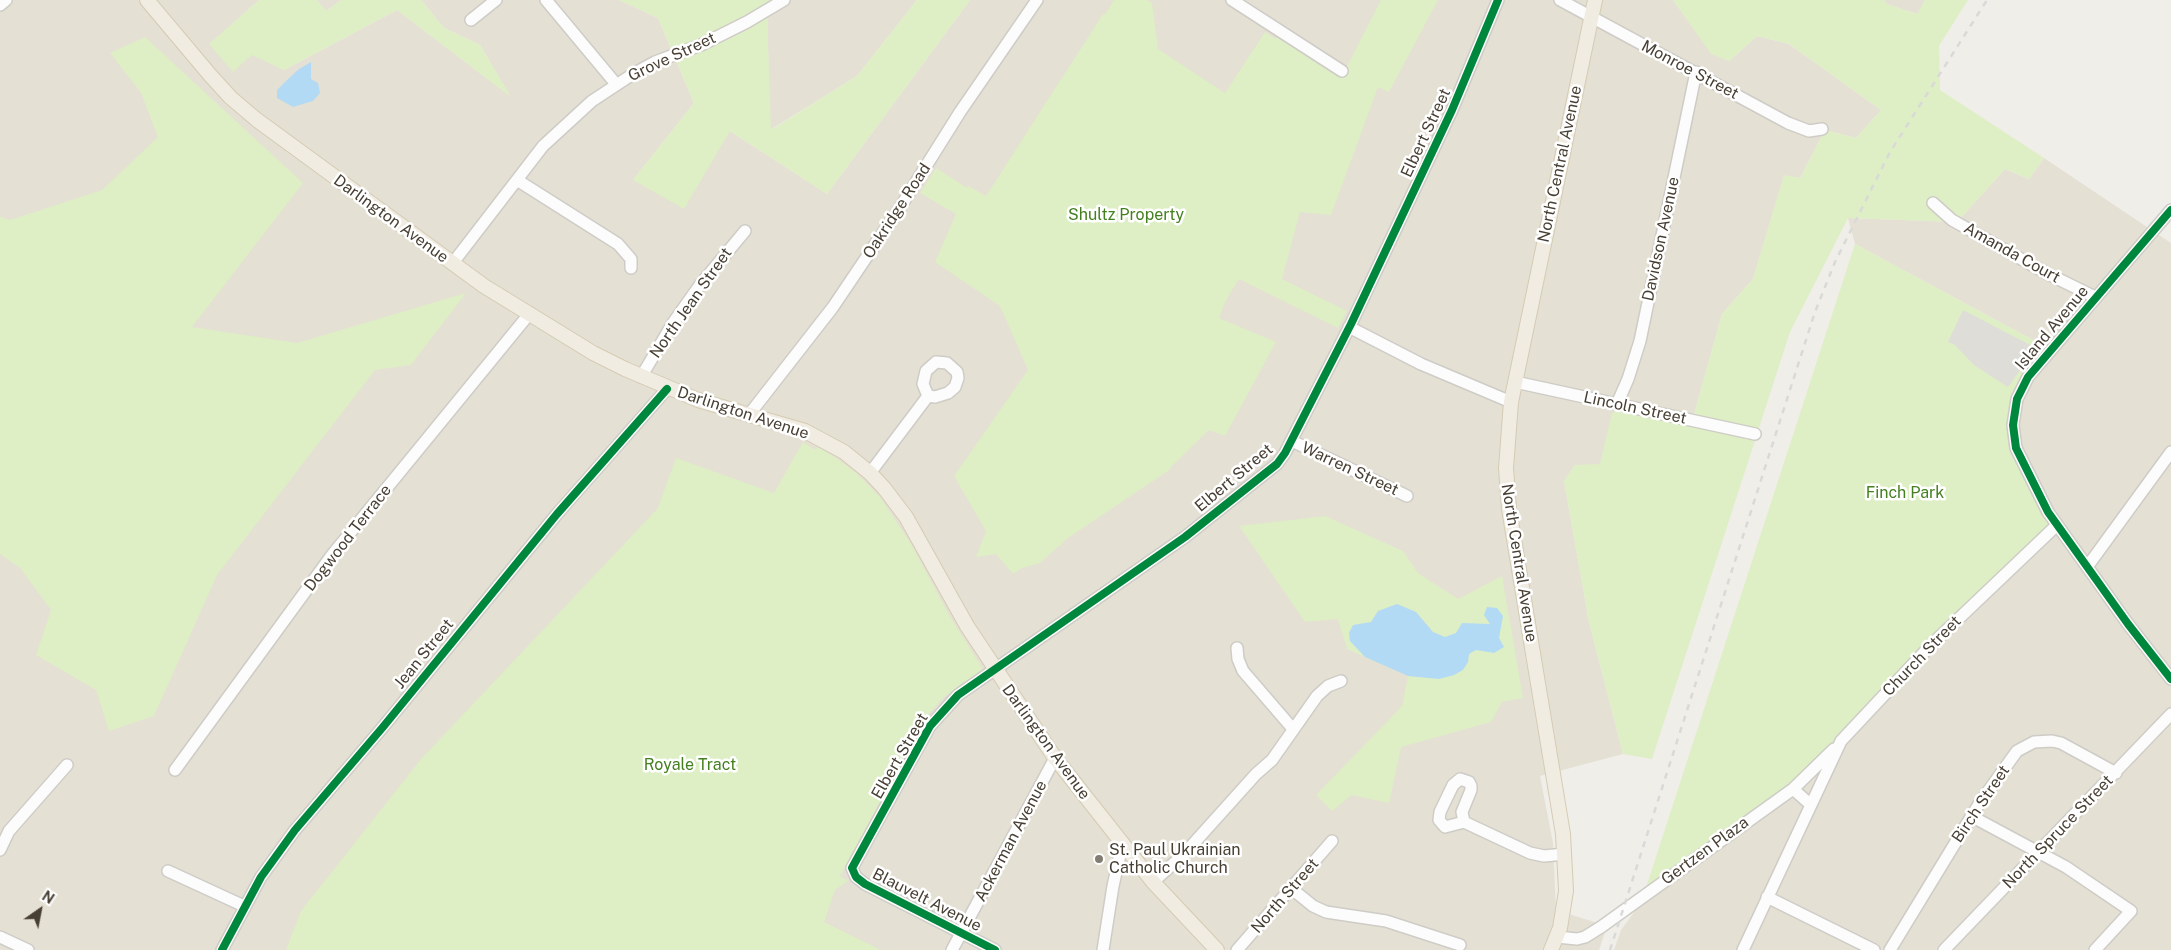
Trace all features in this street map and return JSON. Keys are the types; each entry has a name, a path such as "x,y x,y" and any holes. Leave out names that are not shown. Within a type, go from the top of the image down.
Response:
{"main road":[{"name":"North Central Avenue","path":"1554,944 1566,890 1563,834 1509,508 1506,468 1511,402 1595,0"},
{"name":"Darlington Avenue","path":"151,1 210,76 231,98 257,120 484,286 593,353 641,377 698,400 748,416 785,424 825,440 844,452 870,473 893,499 916,534 962,618 994,669 1055,758 1152,882 1217,950"}],"street":[{"path":"0,6 6,0"},
{"path":"471,20 496,0"},
{"path":"546,0 616,84"},
{"name":"Grove Street","path":"452,264 554,134 585,106 616,84 655,62 701,44 747,22 784,0"},
{"name":"Oakridge Road","path":"748,416 833,307 901,206 960,112 1037,0"},
{"path":"1232,0 1342,72"},
{"name":"Elbert Street","path":"852,868 930,726 958,695 1185,537 1277,464 1292,441 1349,327 1452,110 1498,0"},
{"name":"Monroe Street","path":"1560,0 1788,123 1809,131 1822,129"},
{"name":"Davidson Avenue","path":"1617,404 1628,379 1640,341 1696,72"},
{"path":"517,180 618,244 630,260 631,268"},
{"name":"Amanda Court","path":"1933,203 1952,220 2046,273 2095,297"},
{"name":"Island Avenue","path":"2171,210 2028,377 2016,399 2013,412 2016,448 2048,512 2171,679"},
{"name":"North Jean Street","path":"641,377 673,322 728,249 745,231"},
{"name":"Dogwood Terrace","path":"175,770 332,555 530,313"},
{"path":"1349,327 1421,364 1511,402"},
{"name":"Lincoln Street","path":"1515,382 1754,434"},
{"name":"Jean Street","path":"222,950 244,906 275,856 295,830 383,727 557,514 667,389"},
{"path":"870,473 928,396"},
{"name":"Warren Street","path":"1292,441 1407,496"},
{"path":"2087,567 2171,452"},
{"name":"Church Street","path":"1743,950 1841,741 1931,645 2057,526"},
{"path":"1237,648 1238,659 1243,671 1293,729"},
{"path":"1152,882 1185,853 1256,774 1272,760 1317,696 1328,686 1341,681"},
{"name":"North Spruce Street","path":"1944,950 2171,714"},
{"name":"Gertzen Plaza","path":"1554,944 1569,939 1585,937 1793,789 1841,741"},
{"name":"Birch Street","path":"1890,950 1971,816 2015,753 2034,742 2052,741 2060,743 2116,772"},
{"name":"Ackerman Avenue","path":"952,950 1055,758"},
{"path":"0,850 9,831 67,765"},
{"path":"1793,789 1811,805"},
{"path":"1971,816 2038,851 2099,887 2131,911 2095,950"},
{"path":"1464,822 1530,853 1544,856 1565,854"},
{"name":"North Street","path":"1237,950 1332,841"},
{"path":"1103,950 1113,886 1122,846"},
{"name":"Blauvelt Avenue","path":"852,868 856,877 865,884 995,950"},
{"path":"168,871 244,906"},
{"path":"1292,889 1313,906 1326,912 1386,921 1460,945"},
{"path":"1767,897 1874,950"},
{"path":"2,940 28,950"}],"shaded area":[{"path":"0,0 259,0 210,44 252,54 284,70 397,10 510,96 480,45 444,28 421,0 619,0 658,18 694,103 633,180 730,131 827,194 970,0 1673,0 1712,54 1729,61 1757,36 1789,44 1881,110 1856,138 1825,130 1800,178 1784,176 1753,279 1722,314 1693,418 1600,465 1575,465 1564,481 1589,622 1623,754 1540,776 1553,843 1556,910 1607,926 1599,950 0,950"},
{"path":"317,0 341,0 326,11"},
{"path":"784,0 917,0 857,76 770,130 767,11"},
{"path":"1884,0 1925,0 1918,14 1886,4"},
{"path":"2044,158 2171,243 2171,950 1614,950 1621,930 1641,903 2014,432 2025,379 2048,348 1855,244 1848,218 1957,222 2005,169 2029,179"},
{"path":"1963,310 2036,348 2008,387 1974,365 1955,345 1948,342"}],"green space":[{"path":"259,0 317,0 326,11 341,0 421,0 444,28 480,45 511,97 397,10 284,70 252,55 233,72 209,44"},
{"path":"619,0 784,0 767,11 771,130 857,76 917,0 970,0 827,194 730,131 684,209 633,180 694,103 658,18"},
{"name":"Shultz Property","path":"1114,0 1147,0 1152,3 1158,49 1225,93 1265,32 1275,39 1277,37 1341,78 1381,0 1438,0 1389,92 1378,87 1331,215 1300,212 1282,279 1347,311 1338,328 1239,279 1226,300 1219,318 1276,342 1225,436 1209,430 1171,469 1068,538 1040,563 1022,568 1013,574 996,554 976,557 986,531 954,476 1028,370 1000,306 935,262 956,214 920,193 936,168 967,188 968,186 986,196 1103,14 1105,15"},
{"path":"1673,0 1884,0 1887,4 1917,14 1925,0 1968,0 1939,46 1940,90 2044,158 2029,179 2005,169 1957,222 1848,218 1790,332 1652,759 1623,754 1589,622 1564,481 1575,465 1600,464 1612,413 1629,405 1693,418 1722,314 1753,279 1784,175 1800,178 1825,130 1856,138 1881,110 1789,44 1757,36 1729,61 1711,54"},
{"path":"145,37 303,183 192,327 297,343 466,293 411,365 375,370 217,575 154,716 109,731 96,690 36,655 51,610 20,568 0,554 0,217 10,220 102,190 158,137 141,93 110,53"},
{"name":"Finch Park","path":"1855,244 2048,348 2025,379 2014,432 2052,521 1791,791 1641,903"},
{"name":"Royale Tract","path":"803,442 815,450 818,447 839,460 855,472 880,497 911,544 949,615 984,671 944,697 925,718 840,876 848,881 835,890 824,922 881,950 286,950 301,911 421,759 658,508 676,458 774,493"},
{"path":"1325,516 1403,551 1418,573 1458,599 1502,576 1523,698 1502,702 1491,722 1401,747 1389,803 1352,795 1332,811 1316,795 1402,706 1408,676 1347,649 1338,619 1305,622 1239,526"}],"water":[{"path":"311,62 311,79 318,83 320,93 313,101 293,107 277,98 277,90 299,69"},
{"path":"1397,604 1416,612 1433,632 1445,637 1456,633 1462,623 1490,624 1484,615 1487,607 1497,608 1503,616 1499,638 1504,647 1494,653 1476,650 1469,654 1468,662 1463,670 1454,675 1439,679 1408,676 1365,657 1350,641 1349,633 1353,625 1371,622 1378,611"}],"railway":[{"path":"1610,950 1815,312 1835,262 1890,152 1987,0"}],"cycle path":[{"path":"995,950 865,884 856,877 852,868 930,726 958,695 1185,537 1277,464 1285,453 1351,324 1452,110 1498,0"},
{"path":"2171,210 2028,377 2017,399 2013,425 2016,448 2048,512 2128,624 2171,679"},
{"path":"222,950 261,877 295,830 383,727 557,514 667,389"}],"place":[{"name":"St. Paul Ukrainian Catholic Church","path":"1099,859"}]}
